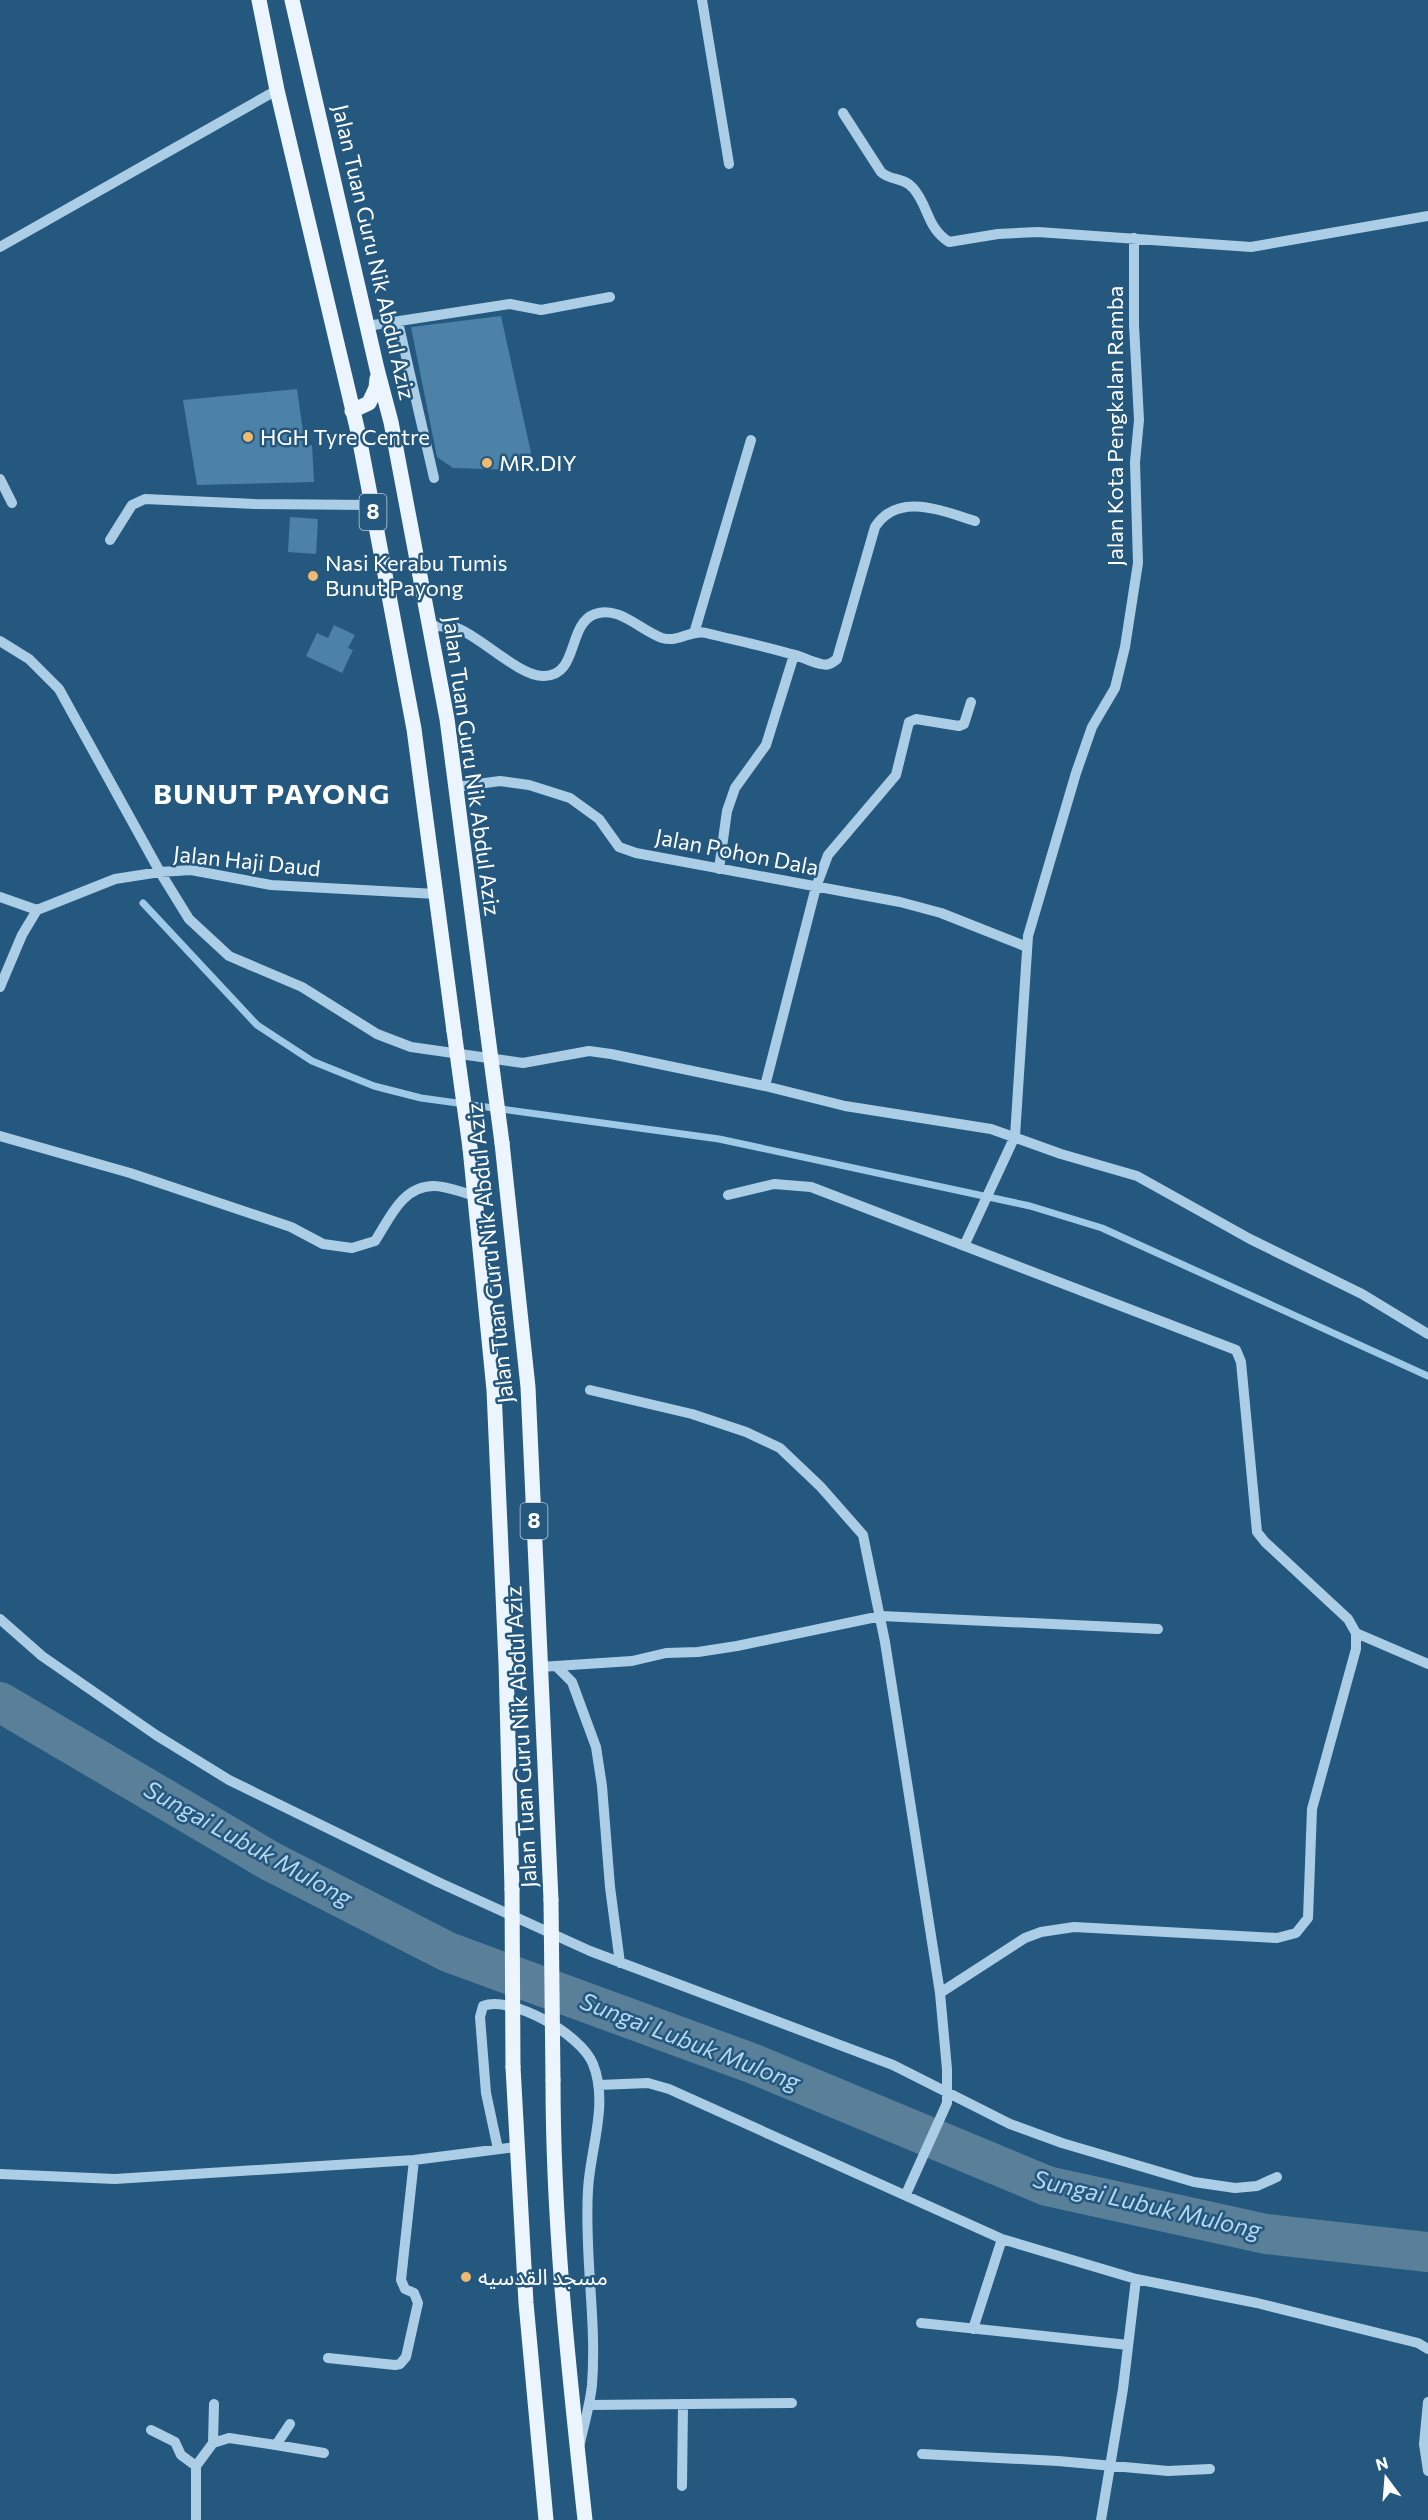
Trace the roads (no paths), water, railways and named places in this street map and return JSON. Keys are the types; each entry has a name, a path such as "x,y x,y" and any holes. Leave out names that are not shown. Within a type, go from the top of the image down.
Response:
{"main road":[{"name":"Jalan Tuan Guru Nik Abdul Aziz","path":"259,0 277,90 352,411 414,729 476,1196 494,1390 506,1663 516,2146 526,2302 546,2520"},
{"name":"Jalan Tuan Guru Nik Abdul Aziz","path":"292,0 376,369 391,422 447,719 502,1143 528,1387 551,1900 557,2242 585,2520"},
{"path":"352,411 365,407 373,397 376,369"}],"street":[{"path":"702,0 729,164"},
{"path":"0,247 277,90"},
{"path":"843,113 881,172 886,177 903,180 912,187 937,234 949,242 998,234 1038,232 1251,247 1428,216"},
{"name":"Jalan Kota Pengkalan Ramba","path":"1015,1136 1028,936 1076,773 1092,727 1115,688 1125,647 1138,562 1135,462 1140,420 1134,324 1134,237"},
{"path":"367,326 510,304 541,310 609,297"},
{"path":"398,322 434,478"},
{"path":"695,630 751,440"},
{"path":"0,479 12,503"},
{"path":"110,540 132,505 145,499 372,506"},
{"path":"429,626 460,629 529,672 543,677 559,672 566,664 581,623 596,614 605,612 616,614 663,638 675,638 695,630 794,654 822,665 829,664 837,659 875,527 882,516 893,509 927,507 975,521"},
{"path":"0,641 29,659 59,689 160,872 189,919 229,956 302,987 376,1034 411,1047 523,1063 589,1051 765,1086 846,1106 991,1129 1061,1154 1137,1176 1250,1239 1362,1294 1428,1334"},
{"path":"720,869 727,811 735,788 766,745 794,654"},
{"path":"765,1086 816,887 828,855 896,775 909,722 916,719 959,726 964,724 970,702"},
{"name":"Jalan Pohon Dala","path":"456,787 500,781 530,785 570,798 593,812 619,846 636,853 900,902 941,913 1027,947"},
{"name":"Jalan Haji Daud","path":"37,910 115,879 191,870 271,885 436,894"},
{"path":"0,897 37,910 22,934 0,987"},
{"path":"0,1136 184,1191 291,1227 323,1244 352,1248 375,1241 400,1201 412,1190 434,1186 476,1196"},
{"path":"964,1246 1015,1136"},
{"path":"728,1196 774,1184 811,1187 1236,1350 1241,1362 1257,1532 1264,1542 1348,1619 1356,1633 1356,1649 1312,1809 1308,1918 1296,1933 1277,1938 1074,1927 1059,1929 1025,1938 940,1993"},
{"path":"590,1390 692,1414 746,1432 780,1448 820,1486 863,1535 881,1616 940,1993 948,2092 946,2103 906,2194"},
{"path":"540,1667 632,1661 666,1653 698,1652 881,1616 1158,1629"},
{"path":"0,1619 42,1656 156,1735 229,1780 438,1882 620,1962 893,2065 1010,2124 1062,2143 1194,2182 1235,2188 1257,2186 1277,2177"},
{"path":"1356,1633 1428,1664"},
{"path":"556,1666 572,1682 596,1747 620,1962"},
{"path":"498,2149 486,2093 480,2017 483,2006 492,2002 538,2015 561,2028 593,2062 598,2085 599,2104 588,2190 593,2357 589,2405 578,2454"},
{"path":"598,2085 648,2083 669,2089 1002,2239 1136,2279 1257,2303 1418,2343 1428,2349"},
{"path":"0,2174 115,2179 414,2160 516,2146"},
{"path":"328,2358 395,2365 400,2364 406,2357 418,2303 414,2293 405,2289 401,2280 414,2160"},
{"path":"974,2330 1002,2239"},
{"path":"1101,2520 1123,2389 1136,2279"},
{"path":"921,2323 1128,2345"},
{"path":"1428,2402 1424,2444 1428,2471"},
{"path":"589,2405 792,2403"},
{"path":"213,2443 214,2404"},
{"path":"682,2486 683,2404"},
{"path":"276,2445 290,2424"},
{"path":"151,2430 175,2442 184,2458 195,2466"},
{"path":"196,2520 195,2466 213,2443 230,2438 324,2453"},
{"path":"922,2454 1168,2471 1210,2469"}],"waterway":[{"path":"143,903 257,1025 312,1061 374,1086 421,1098 719,1139 1030,1206 1102,1228 1428,1376"},
{"name":"Sungai Lubuk Mulong","path":"0,1702 270,1861 448,1952 754,2064 1047,2186 1266,2234 1428,2252"}],"place":[{"name":"HGH Tyre Centre","path":"248,437"},
{"name":"MR.DIY","path":"487,463"},
{"name":"Nasi Kerabu Tumis Bunut Payong","path":"313,576"},
{"name":"مسجد القدسيه","path":"466,2277"}],"district":[{"name":"BUNUT PAYONG","path":"272,794"}]}
